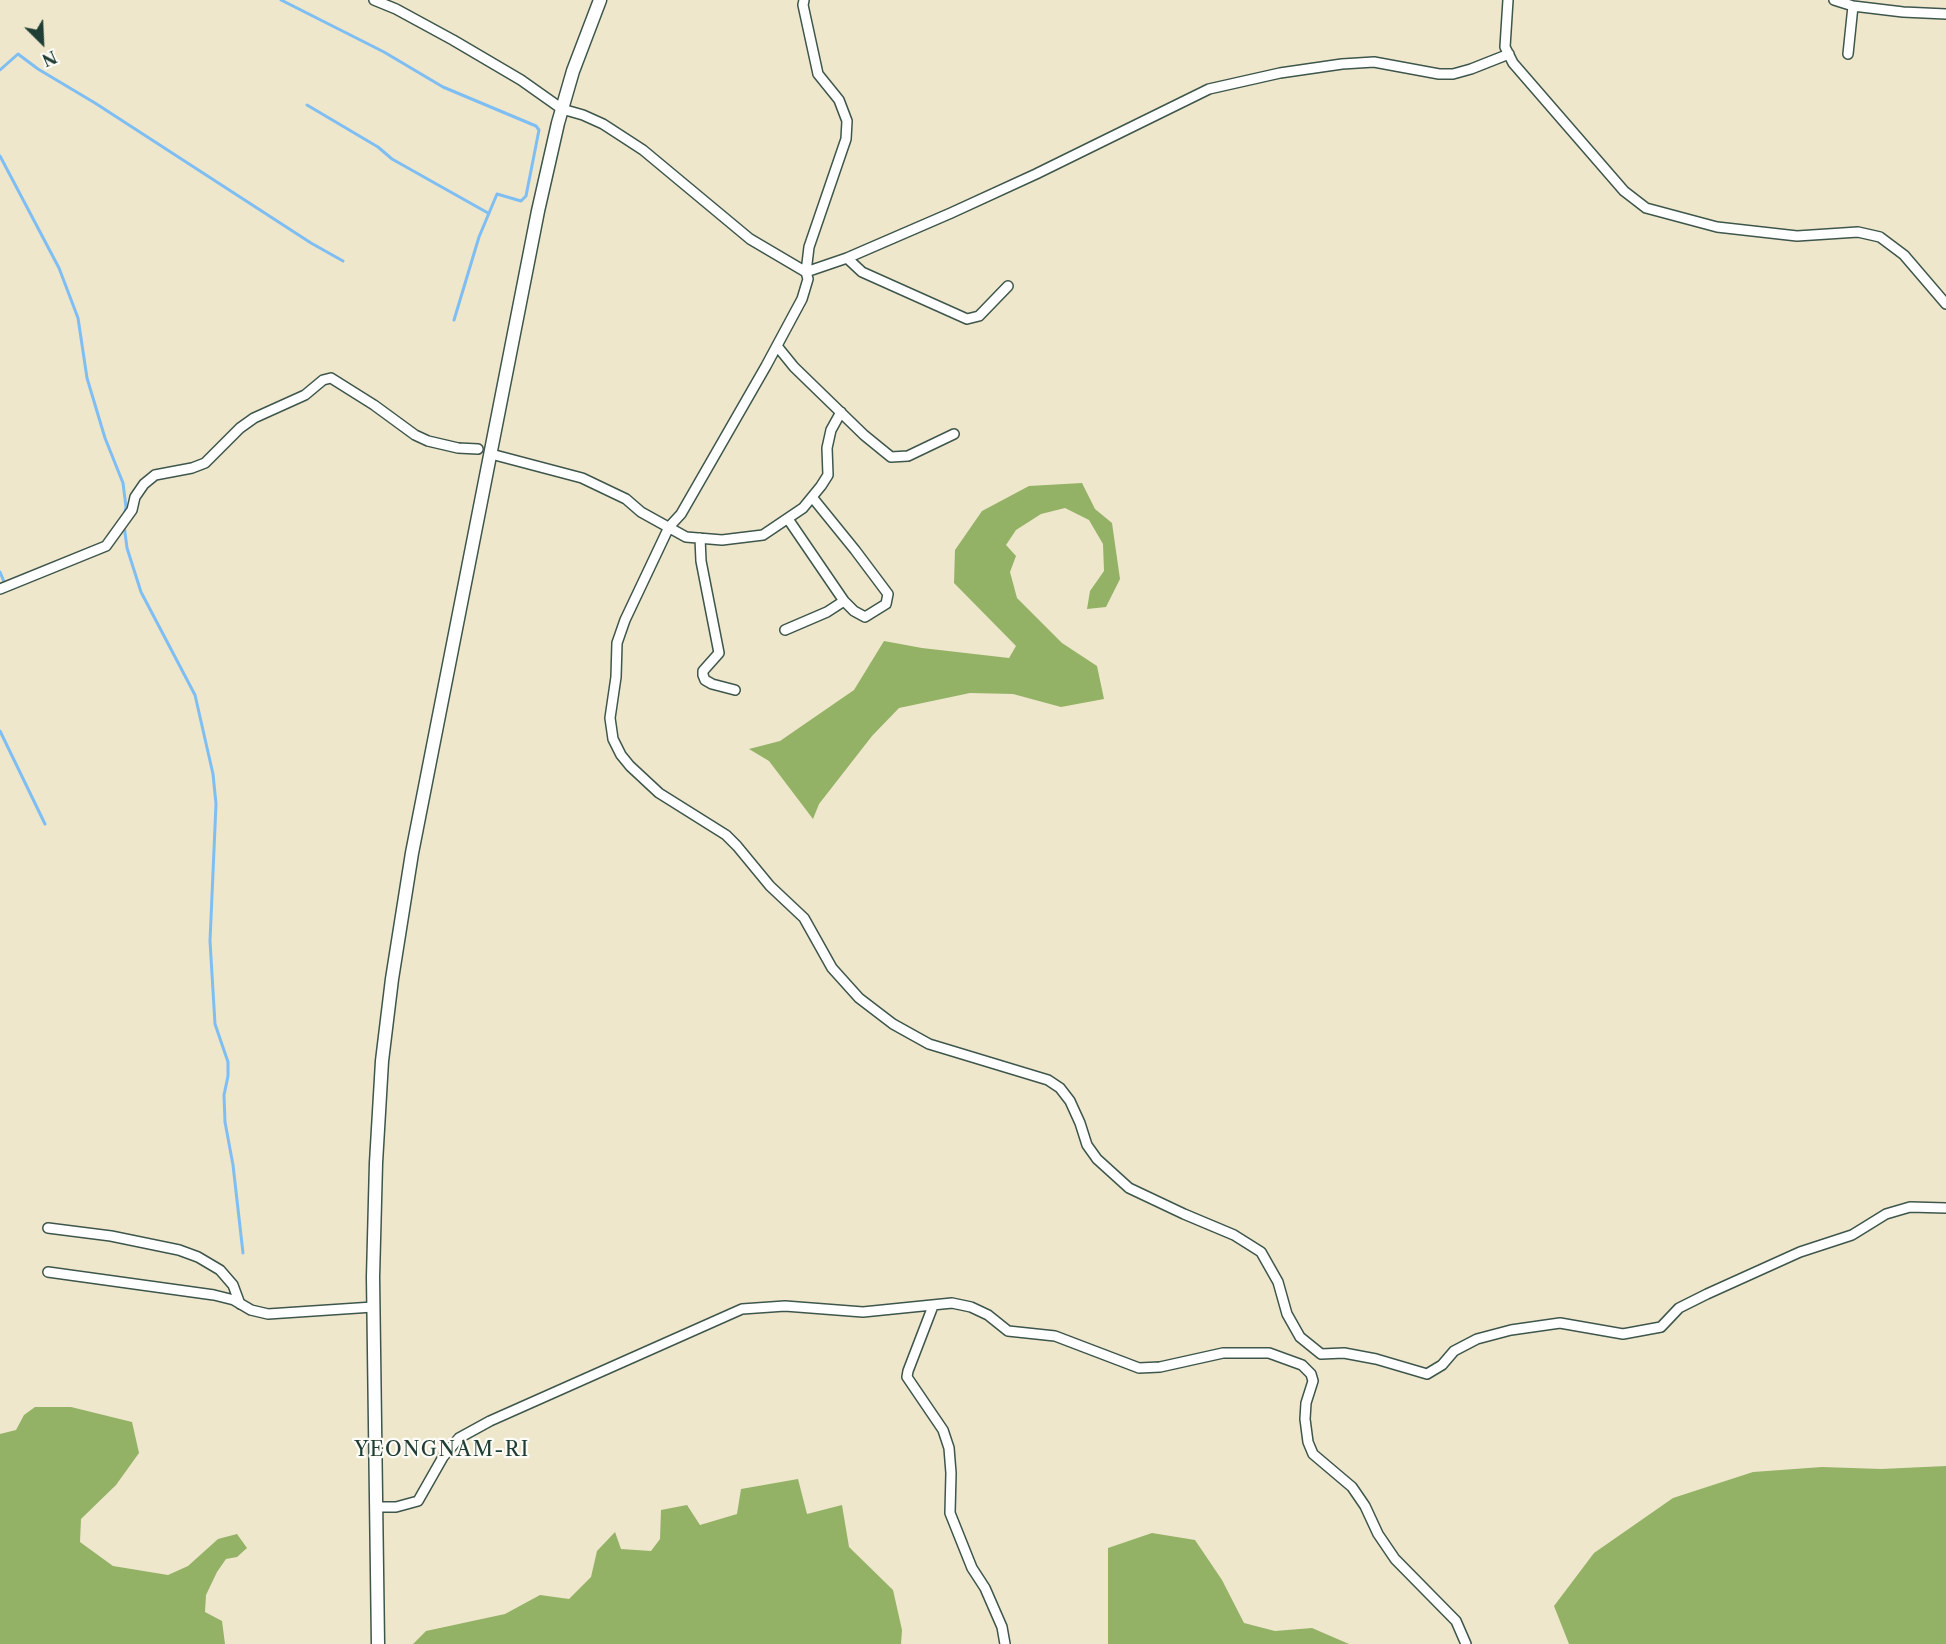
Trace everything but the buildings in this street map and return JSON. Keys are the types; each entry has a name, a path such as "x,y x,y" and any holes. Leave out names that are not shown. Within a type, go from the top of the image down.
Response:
{"main road":[{"path":"378,1644 373,1306 376,1163 382,1061 392,978 412,853 538,211 573,71 600,0"}],"street":[{"path":"374,0 396,9 453,40 521,80 562,109 603,123 643,150 750,239 806,272 847,258 1036,174 1209,89 1280,74 1342,64 1374,62 1439,74 1453,74 1509,54"},
{"path":"804,0 803,5 819,74 839,100 847,121 846,139 809,247 806,272 808,279 802,298 681,514 669,527 617,643 616,677 610,718 613,739 621,755 638,774 659,793 726,835 737,846 770,886 804,918 832,968 859,998 893,1024 929,1044 1048,1080 1060,1088 1070,1101 1087,1145 1097,1159 1130,1188 1184,1214 1234,1234 1261,1252 1278,1282 1287,1314 1300,1337 1320,1354 1344,1353 1376,1359 1427,1374 1442,1365 1454,1351 1478,1339 1511,1330 1560,1323 1623,1334 1661,1327 1679,1308 1800,1252 1852,1235 1887,1214 1910,1207 1946,1208"},
{"path":"1508,0 1505,47 1513,63 1624,192 1646,208 1716,227 1797,236 1858,232 1880,237 1904,255 1946,304"},
{"path":"1834,0 1853,6 1946,14"},
{"path":"1848,54 1853,6"},
{"path":"847,258 862,272 967,319 979,316 1008,286"},
{"path":"777,346 794,367 891,457 908,456 954,434"},
{"path":"0,589 106,546 132,510 135,497 144,484 155,475 192,468 205,463 240,428 254,418 305,395 323,380 331,378 415,435 428,441 458,448 478,449"},
{"path":"491,454 582,478 626,499 641,512 686,537 722,540 763,536 803,508 828,475 827,448 831,430 841,412"},
{"path":"788,519 844,602 854,611 865,617 886,604 888,594 812,497"},
{"path":"700,538 701,561 719,653 703,671 703,675 705,680 712,684 735,690"},
{"path":"785,630 844,602"},
{"path":"48,1228 111,1236 179,1250 198,1257 220,1270 233,1285 240,1304"},
{"path":"48,1272 214,1295 251,1310 268,1314 373,1306"},
{"path":"376,1507 396,1507 418,1501 443,1457 459,1438 490,1421 742,1309 785,1306 863,1312 952,1303 971,1307 988,1315 1008,1331 1055,1336 1139,1368 1160,1367 1223,1353 1269,1353 1302,1365 1311,1374 1313,1381 1306,1402 1305,1419 1308,1442 1313,1454 1352,1487 1395,1559 1456,1621 1466,1644"},
{"path":"933,1306 907,1377 943,1431 949,1448 950,1513 972,1568 985,1588 1002,1627 1005,1644"}],"green space":[{"path":"1082,483 1095,509 1112,523 1120,579 1106,607 1087,609 1090,591 1104,571 1103,544 1089,520 1065,508 1041,514 1016,530 1006,545 1016,556 1010,572 1017,598 1062,643 1097,666 1104,699 1061,707 1013,694 970,693 899,708 872,736 819,804 813,819 769,761 749,749 780,741 854,690 884,641 922,648 1009,658 1016,646 954,583 955,550 982,511 1029,486"},
{"path":"35,1407 71,1407 132,1422 139,1453 116,1485 81,1519 80,1542 113,1566 168,1575 188,1566 218,1539 237,1534 247,1548 237,1557 226,1559 206,1595 205,1612 222,1621 225,1644 0,1644 0,1434 16,1430 24,1415"},
{"path":"1946,1466 1946,1644 1569,1644 1554,1606 1594,1553 1673,1498 1753,1472 1822,1467 1881,1469"},
{"path":"798,1479 807,1514 842,1505 849,1547 893,1590 902,1630 901,1644 413,1644 426,1631 505,1614 540,1595 569,1599 591,1577 597,1551 615,1532 621,1549 651,1551 660,1539 661,1510 687,1505 700,1525 737,1514 741,1489"},
{"path":"1152,1533 1195,1540 1222,1580 1244,1623 1275,1631 1312,1628 1349,1644 1108,1644 1108,1548"}],"waterway":[{"path":"281,0 384,52 443,87 536,126 539,130 526,196 521,201 497,194 479,237 454,320"},
{"path":"0,70 18,54 311,243 343,261"},
{"path":"307,105 378,147 392,159 488,213"},
{"path":"0,156 59,268 78,318 87,378 105,438 123,483 126,507 124,516"},
{"path":"124,525 127,548 141,592 195,695 213,774 216,804 210,941 215,1024 228,1062 224,1095 225,1122 233,1165 243,1253"},
{"path":"0,572 5,584"},
{"path":"0,731 45,824"}],"district":[{"name":"YEONGNAM-RI","path":"442,1450"}]}
